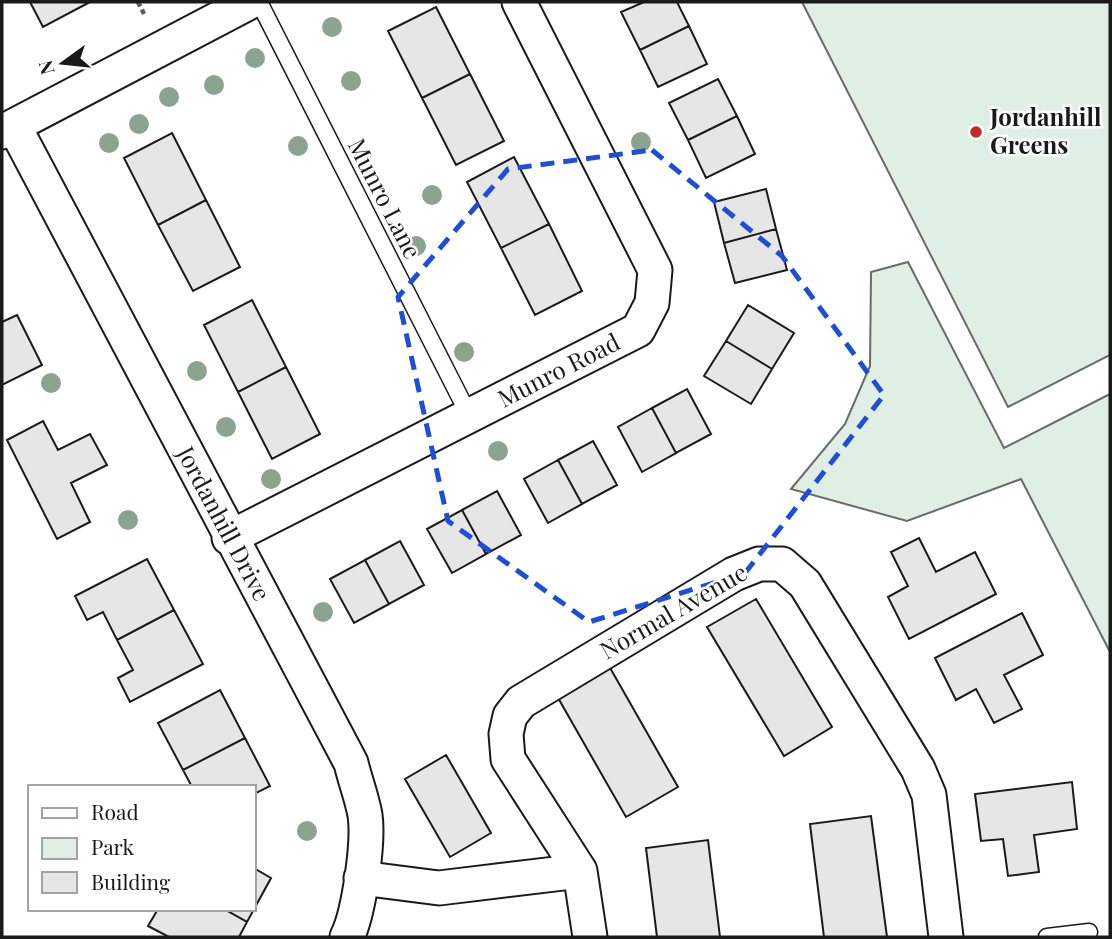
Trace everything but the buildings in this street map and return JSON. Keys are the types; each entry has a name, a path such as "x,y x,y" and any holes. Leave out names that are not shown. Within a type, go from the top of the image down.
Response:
{"street":[{"path":"8,129 250,2"},
{"name":"Munro Road","path":"229,538 638,330 652,303 655,270 519,2"},
{"name":"Jordanhill Drive","path":"8,129 351,763 365,816 354,923 347,937"},
{"name":"Normal Avenue","path":"590,937 580,871 508,759 506,734 510,716 521,702 734,574 758,564 782,564 805,583 918,769 929,796 946,937"},
{"path":"360,878 439,888 580,871"}],"lane":[{"name":"Munro Lane","path":"258,2 470,417"},
{"path":"1048,937 1089,932"}],"highlighted area":[{"path":"652,150 782,256 884,395 745,573 589,622 448,521 398,297 508,169"}],"green space":[{"name":"Jordanhill Greens","path":"802,2 1110,2 1110,355 1008,407"},
{"path":"908,262 1004,448 1110,394 1110,652 1021,479 907,521 791,489 845,424 870,366 871,272"}],"place":[{"name":"Jordanhill Greens","path":"976,132"}]}
